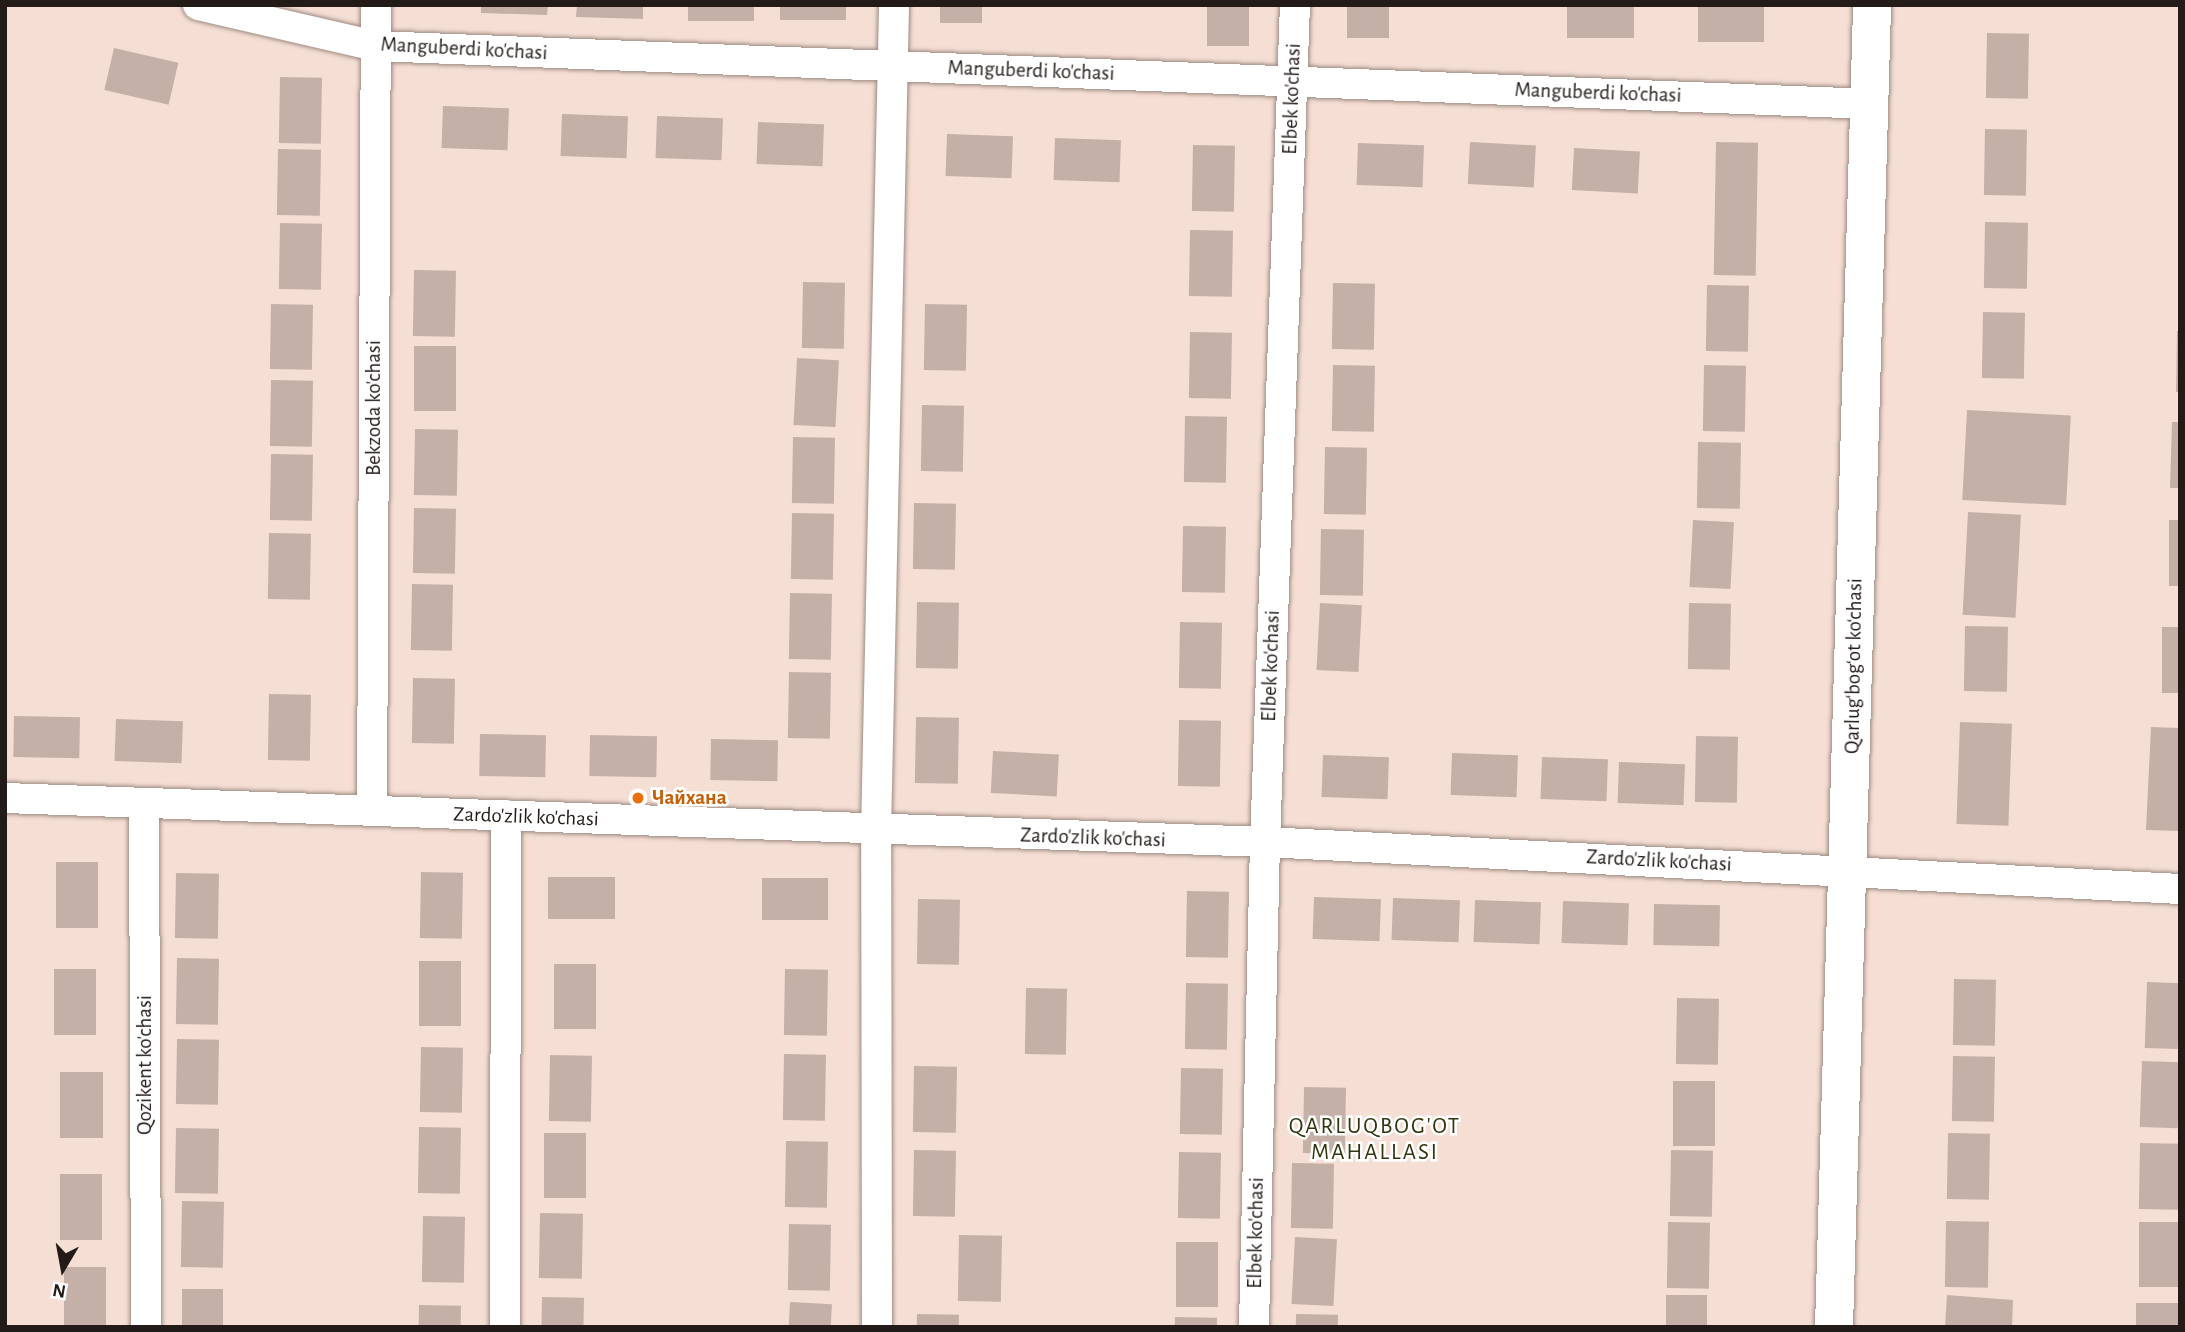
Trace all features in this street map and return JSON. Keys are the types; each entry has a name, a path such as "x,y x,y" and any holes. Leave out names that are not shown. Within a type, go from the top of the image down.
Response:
{"main road":[{"name":"Qarlug‘bog‘ot ko‘chasi","path":"1834,1327 1872,5"}],"street":[{"name":"Manguberdi ko'chasi","path":"198,5 375,46 1869,104"},
{"name":"Bekzoda ko'chasi","path":"372,811 376,5"},
{"path":"877,1327 876,832 894,5"},
{"name":"Elbek ko'chasi","path":"1254,1327 1265,842 1295,5"},
{"name":"Zardo'zlik ko'chasi","path":"5,798 506,815 876,832 1265,842 2180,889"},
{"name":"Qozikent ko'chasi","path":"144,803 146,1327"},
{"path":"505,1327 506,815"}],"building":[{"path":"481,5 548,5 547,15 481,13"},
{"path":"577,5 643,5 643,19 576,17"},
{"path":"688,5 754,5 754,21 688,21"},
{"path":"780,5 846,5 846,20 780,20"},
{"path":"940,5 982,5 982,23 940,23"},
{"path":"1207,5 1249,5 1249,46 1207,46"},
{"path":"1347,5 1389,5 1389,38 1347,38"},
{"path":"1567,5 1634,5 1634,38 1567,38"},
{"path":"1698,5 1764,5 1764,42 1698,42"},
{"path":"1987,33 2029,34 2028,99 1986,98"},
{"path":"114,48 178,63 169,105 104,90"},
{"path":"280,77 322,78 321,144 279,143"},
{"path":"443,106 509,108 507,150 442,148"},
{"path":"562,114 628,116 626,158 561,156"},
{"path":"657,116 723,118 721,160 656,158"},
{"path":"758,122 824,124 822,166 757,164"},
{"path":"1985,129 2027,130 2026,196 1984,195"},
{"path":"947,134 1013,136 1011,178 946,176"},
{"path":"1055,138 1121,140 1119,182 1054,180"},
{"path":"1470,142 1536,145 1534,187 1468,184"},
{"path":"1716,142 1758,143 1756,276 1714,275"},
{"path":"1358,143 1424,145 1422,187 1357,185"},
{"path":"1193,145 1235,146 1234,212 1192,211"},
{"path":"1574,148 1640,151 1638,193 1572,190"},
{"path":"278,149 321,150 320,216 277,215"},
{"path":"1985,222 2028,223 2027,289 1984,288"},
{"path":"280,223 322,224 321,290 279,289"},
{"path":"1190,230 1233,231 1232,297 1189,296"},
{"path":"414,270 456,271 455,337 413,336"},
{"path":"803,282 845,283 844,349 802,348"},
{"path":"1333,283 1375,284 1374,350 1332,349"},
{"path":"1707,285 1749,286 1748,352 1706,351"},
{"path":"271,304 313,305 312,370 270,369"},
{"path":"925,304 967,305 966,371 924,370"},
{"path":"1983,312 2025,313 2024,379 1982,378"},
{"path":"2177,331 2180,331 2180,392 2176,392"},
{"path":"1190,332 1232,333 1231,399 1189,398"},
{"path":"414,346 456,346 456,411 414,411"},
{"path":"797,358 839,360 835,427 793,425"},
{"path":"1333,365 1375,366 1374,432 1332,431"},
{"path":"1704,365 1746,366 1745,432 1703,431"},
{"path":"271,380 313,381 312,447 270,446"},
{"path":"922,405 964,406 963,472 921,471"},
{"path":"1967,410 2071,415 2066,505 1962,500"},
{"path":"1185,416 1227,417 1226,483 1184,482"},
{"path":"2172,422 2180,422 2180,488 2170,488"},
{"path":"415,429 458,430 457,496 414,495"},
{"path":"793,437 835,438 834,504 792,503"},
{"path":"1698,442 1741,443 1740,509 1697,508"},
{"path":"1325,447 1367,448 1366,515 1324,514"},
{"path":"271,454 313,455 312,521 270,520"},
{"path":"914,503 956,504 955,570 913,569"},
{"path":"414,508 456,509 455,574 413,573"},
{"path":"1968,512 2021,515 2016,618 1963,615"},
{"path":"792,513 834,514 833,580 791,579"},
{"path":"1693,520 1734,522 1730,589 1689,587"},
{"path":"2169,520 2180,520 2180,586 2169,586"},
{"path":"1183,526 1226,527 1225,593 1182,592"},
{"path":"1321,529 1364,530 1363,596 1320,595"},
{"path":"269,533 311,534 310,600 268,599"},
{"path":"412,584 453,585 452,651 411,650"},
{"path":"790,593 832,594 831,660 789,659"},
{"path":"917,602 959,603 958,669 916,668"},
{"path":"1320,603 1362,605 1358,672 1316,670"},
{"path":"1689,603 1731,604 1730,670 1688,669"},
{"path":"1180,622 1222,623 1221,689 1179,688"},
{"path":"1965,626 2008,627 2007,692 1964,691"},
{"path":"2162,627 2180,627 2180,693 2162,693"},
{"path":"789,672 831,673 830,739 788,738"},
{"path":"413,678 455,679 454,744 412,743"},
{"path":"269,694 311,695 310,761 268,760"},
{"path":"14,716 80,717 79,758 13,757"},
{"path":"916,717 959,718 958,784 915,783"},
{"path":"116,719 183,721 181,763 115,761"},
{"path":"1179,720 1221,721 1220,787 1178,786"},
{"path":"1960,722 2012,724 2008,826 1956,824"},
{"path":"2151,727 2180,728 2180,831 2146,830"},
{"path":"480,734 546,735 545,777 479,776"},
{"path":"590,735 657,736 656,777 589,776"},
{"path":"1696,736 1738,737 1737,803 1695,802"},
{"path":"711,739 778,740 777,781 710,780"},
{"path":"993,751 1059,754 1057,796 991,793"},
{"path":"1452,753 1518,755 1516,797 1451,795"},
{"path":"1323,755 1389,757 1387,799 1322,797"},
{"path":"1542,757 1608,759 1606,801 1541,799"},
{"path":"1619,762 1685,764 1684,805 1618,803"},
{"path":"56,862 98,862 98,928 56,928"},
{"path":"421,872 463,873 462,939 420,938"},
{"path":"176,873 219,874 218,939 175,938"},
{"path":"548,877 615,877 615,919 548,919"},
{"path":"762,878 828,878 828,920 762,920"},
{"path":"1187,891 1229,892 1228,958 1186,957"},
{"path":"1314,897 1381,899 1379,941 1313,939"},
{"path":"1393,898 1460,900 1458,942 1392,940"},
{"path":"918,899 960,900 959,965 917,964"},
{"path":"1475,900 1541,902 1539,944 1474,942"},
{"path":"1563,901 1629,903 1627,945 1562,943"},
{"path":"1654,904 1720,905 1719,946 1653,945"},
{"path":"177,958 219,959 218,1025 176,1024"},
{"path":"419,961 461,961 461,1026 419,1026"},
{"path":"554,964 596,964 596,1029 554,1029"},
{"path":"54,969 96,969 96,1035 54,1035"},
{"path":"785,969 828,970 827,1036 784,1035"},
{"path":"1954,979 1996,980 1995,1046 1953,1045"},
{"path":"2147,982 2180,983 2178,1049 2145,1048"},
{"path":"1186,983 1228,984 1227,1050 1185,1049"},
{"path":"1026,988 1067,989 1066,1055 1025,1054"},
{"path":"1677,998 1719,999 1718,1065 1676,1064"},
{"path":"177,1039 219,1040 218,1105 176,1104"},
{"path":"421,1047 463,1048 462,1113 420,1112"},
{"path":"784,1054 826,1055 825,1121 783,1120"},
{"path":"550,1055 592,1056 591,1122 549,1121"},
{"path":"1953,1056 1995,1057 1994,1122 1952,1121"},
{"path":"2142,1061 2180,1062 2178,1128 2140,1127"},
{"path":"914,1066 957,1067 956,1133 913,1132"},
{"path":"1181,1068 1223,1069 1222,1135 1180,1134"},
{"path":"60,1072 103,1072 103,1138 60,1138"},
{"path":"1673,1081 1715,1081 1715,1146 1673,1146"},
{"path":"1304,1087 1346,1088 1345,1154 1303,1153"},
{"path":"419,1127 461,1128 460,1194 418,1193"},
{"path":"176,1128 219,1129 218,1194 175,1193"},
{"path":"544,1133 586,1133 586,1198 544,1198"},
{"path":"1948,1133 1990,1134 1989,1200 1947,1199"},
{"path":"786,1141 828,1142 827,1208 785,1207"},
{"path":"2140,1143 2180,1144 2179,1210 2139,1209"},
{"path":"914,1150 956,1151 955,1217 913,1216"},
{"path":"1671,1150 1713,1151 1712,1217 1670,1216"},
{"path":"1179,1152 1221,1153 1220,1219 1178,1218"},
{"path":"1292,1163 1334,1164 1333,1229 1291,1228"},
{"path":"60,1174 102,1174 102,1240 60,1240"},
{"path":"182,1201 224,1202 223,1268 181,1267"},
{"path":"540,1213 583,1214 582,1279 539,1278"},
{"path":"423,1216 465,1217 464,1283 422,1282"},
{"path":"1946,1221 1989,1222 1988,1288 1945,1287"},
{"path":"1668,1222 1710,1223 1709,1289 1667,1288"},
{"path":"2139,1222 2180,1222 2180,1287 2139,1287"},
{"path":"789,1224 831,1225 830,1291 788,1290"},
{"path":"959,1235 1002,1236 1001,1302 958,1301"},
{"path":"1295,1237 1337,1239 1333,1306 1291,1304"},
{"path":"1176,1242 1218,1242 1218,1307 1176,1307"},
{"path":"64,1267 106,1267 106,1327 64,1327"},
{"path":"182,1289 223,1289 223,1327 182,1327"},
{"path":"1666,1295 1707,1295 1707,1327 1666,1327"},
{"path":"1947,1295 2013,1300 2012,1327 1945,1327"},
{"path":"542,1297 584,1298 583,1327 541,1327"},
{"path":"790,1302 832,1304 831,1327 789,1327"},
{"path":"2136,1303 2178,1303 2178,1327 2136,1327"},
{"path":"419,1305 461,1306 461,1327 419,1327"},
{"path":"917,1314 959,1315 959,1327 917,1327"},
{"path":"1296,1314 1338,1315 1338,1327 1296,1327"},
{"path":"1175,1317 1217,1318 1217,1327 1175,1327"}],"place":[{"name":"Чайхана","path":"638,798"}],"district":[{"name":"QARLUQBOG'OT MAHALLASI","path":"1375,1140"}]}
